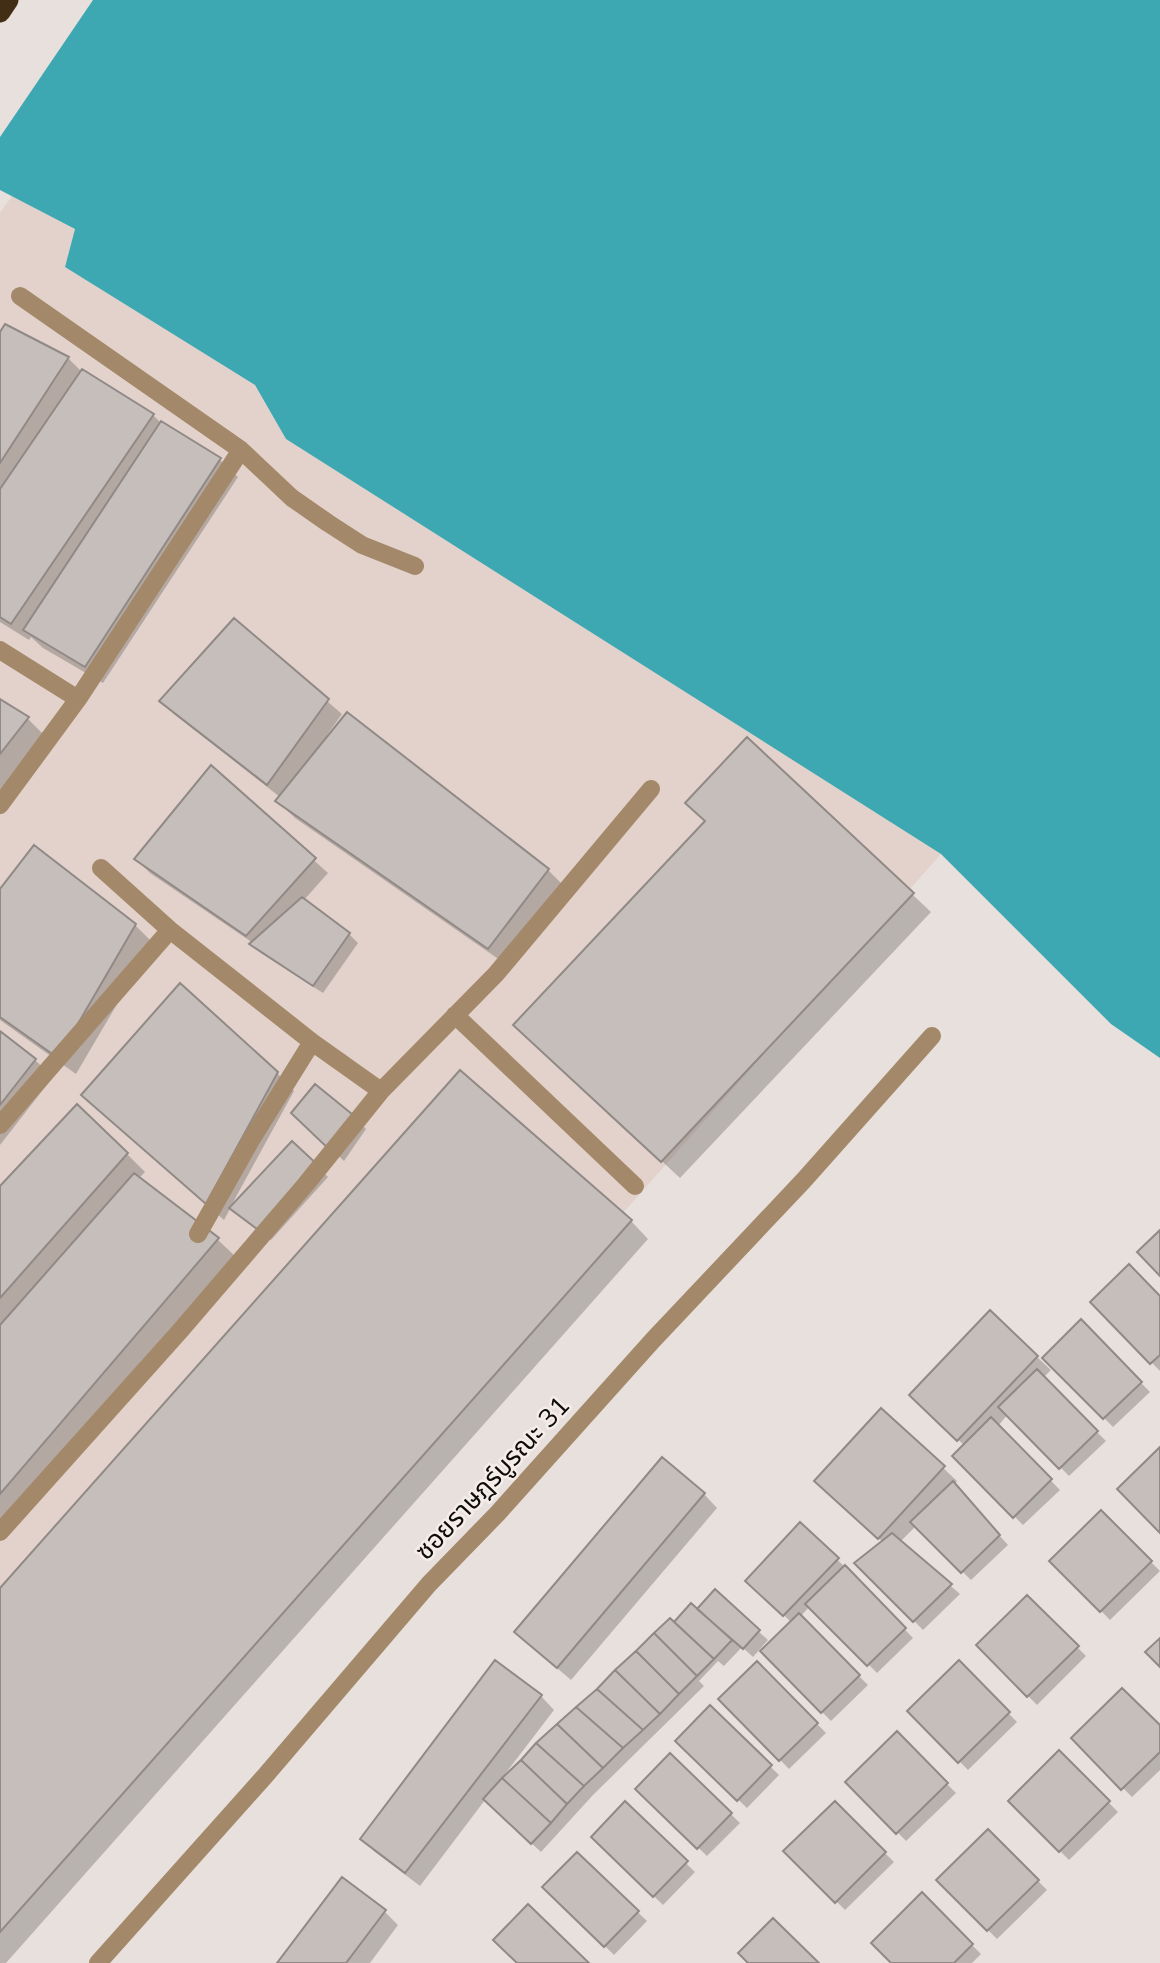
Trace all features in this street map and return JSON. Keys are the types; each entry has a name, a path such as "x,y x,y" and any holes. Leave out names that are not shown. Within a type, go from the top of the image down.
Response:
{"highway":[{"path":"0,12 8,0"}],"street":[{"path":"20,296 241,450 292,498 328,523 362,545 415,566"},
{"path":"0,806 78,699 241,450"},
{"path":"0,650 78,699"},
{"path":"0,1532 198,1310 381,1091 496,974 651,789"},
{"path":"101,868 170,930 312,1042 381,1091"},
{"path":"0,1125 170,930"},
{"path":"455,1015 635,1186"},
{"name":"ซอยราษฎร์บูรณะ 31","path":"98,1963 265,1776 429,1584 498,1513 653,1340 804,1180 932,1036"},
{"path":"198,1234 251,1140 312,1042"}],"shaded area":[{"path":"12,196 75,229 65,267 255,385 286,439 941,854 0,1916 0,213"}],"water":[{"path":"0,0 1160,0 1160,1058 1111,1024 941,854 286,439 255,385 65,267 75,229 0,190"}],"pier":[{"path":"0,0 93,0 0,137"}],"building":[{"path":"5,324 69,357 0,463 0,332"},
{"path":"82,369 154,414 11,624 0,617 0,489"},
{"path":"161,421 221,458 85,667 23,630"},
{"path":"234,618 329,699 267,785 159,701"},
{"path":"0,699 29,717 0,754"},
{"path":"347,712 549,869 488,949 275,801"},
{"path":"747,737 914,893 661,1162 513,1025 705,821 685,803"},
{"path":"211,765 316,858 246,936 134,859"},
{"path":"34,845 136,924 58,1058 0,1017 0,889"},
{"path":"302,897 350,933 313,986 249,944"},
{"path":"180,983 278,1072 206,1204 81,1095"},
{"path":"0,1031 36,1059 0,1105"},
{"path":"460,1070 632,1220 0,1932 0,1588"},
{"path":"315,1084 358,1119 334,1154 291,1113"},
{"path":"77,1104 128,1153 0,1298 0,1186"},
{"path":"292,1141 320,1167 261,1232 229,1208"},
{"path":"134,1173 219,1238 0,1494 0,1325"},
{"path":"1160,1230 1160,1276 1137,1252"},
{"path":"1129,1264 1160,1296 1160,1355 1150,1364 1090,1302"},
{"path":"990,1310 1038,1356 957,1441 909,1395"},
{"path":"1081,1319 1142,1382 1103,1419 1042,1358"},
{"path":"1037,1369 1098,1431 1059,1469 998,1407"},
{"path":"881,1408 945,1466 878,1539 814,1481"},
{"path":"991,1417 1052,1479 1013,1518 952,1456"},
{"path":"1160,1447 1160,1533 1117,1489"},
{"path":"662,1457 705,1493 557,1668 514,1632"},
{"path":"953,1481 1000,1535 961,1573 910,1522"},
{"path":"1101,1510 1152,1561 1100,1612 1049,1561"},
{"path":"800,1522 839,1558 783,1616 745,1581"},
{"path":"892,1533 952,1584 913,1622 854,1563"},
{"path":"845,1565 906,1628 867,1666 805,1604"},
{"path":"715,1589 760,1630 743,1649 697,1609"},
{"path":"1027,1595 1079,1646 1027,1697 976,1645"},
{"path":"691,1603 732,1640 714,1659 674,1622"},
{"path":"799,1613 860,1675 821,1713 760,1651"},
{"path":"670,1618 714,1659 697,1676 654,1633"},
{"path":"654,1633 697,1676 679,1694 636,1651"},
{"path":"1160,1638 1160,1667 1145,1652"},
{"path":"636,1651 679,1694 660,1714 615,1670"},
{"path":"495,1660 542,1695 405,1873 360,1839"},
{"path":"959,1660 1010,1712 958,1763 907,1711"},
{"path":"757,1661 818,1723 779,1761 718,1699"},
{"path":"615,1670 660,1714 643,1730 597,1689"},
{"path":"1122,1688 1160,1725 1160,1752 1121,1790 1071,1738"},
{"path":"597,1689 643,1730 623,1748 576,1707"},
{"path":"710,1705 772,1765 737,1801 675,1741"},
{"path":"576,1707 623,1748 603,1768 557,1724"},
{"path":"557,1724 603,1768 584,1786 536,1743"},
{"path":"897,1731 948,1783 896,1834 845,1782"},
{"path":"536,1743 584,1786 567,1804 521,1760"},
{"path":"1059,1750 1110,1801 1059,1852 1008,1801"},
{"path":"670,1753 732,1813 697,1849 635,1789"},
{"path":"521,1760 567,1804 551,1823 502,1778"},
{"path":"502,1778 551,1823 531,1844 483,1799"},
{"path":"625,1801 688,1861 653,1897 591,1837"},
{"path":"835,1801 886,1852 835,1903 783,1851"},
{"path":"988,1829 1039,1880 987,1931 936,1880"},
{"path":"577,1852 639,1911 604,1947 542,1887"},
{"path":"342,1877 386,1910 346,1963 277,1963"},
{"path":"922,1892 973,1944 954,1963 891,1963 871,1943"},
{"path":"528,1904 589,1963 517,1963 493,1940"},
{"path":"773,1918 819,1963 748,1963 738,1953"}]}
